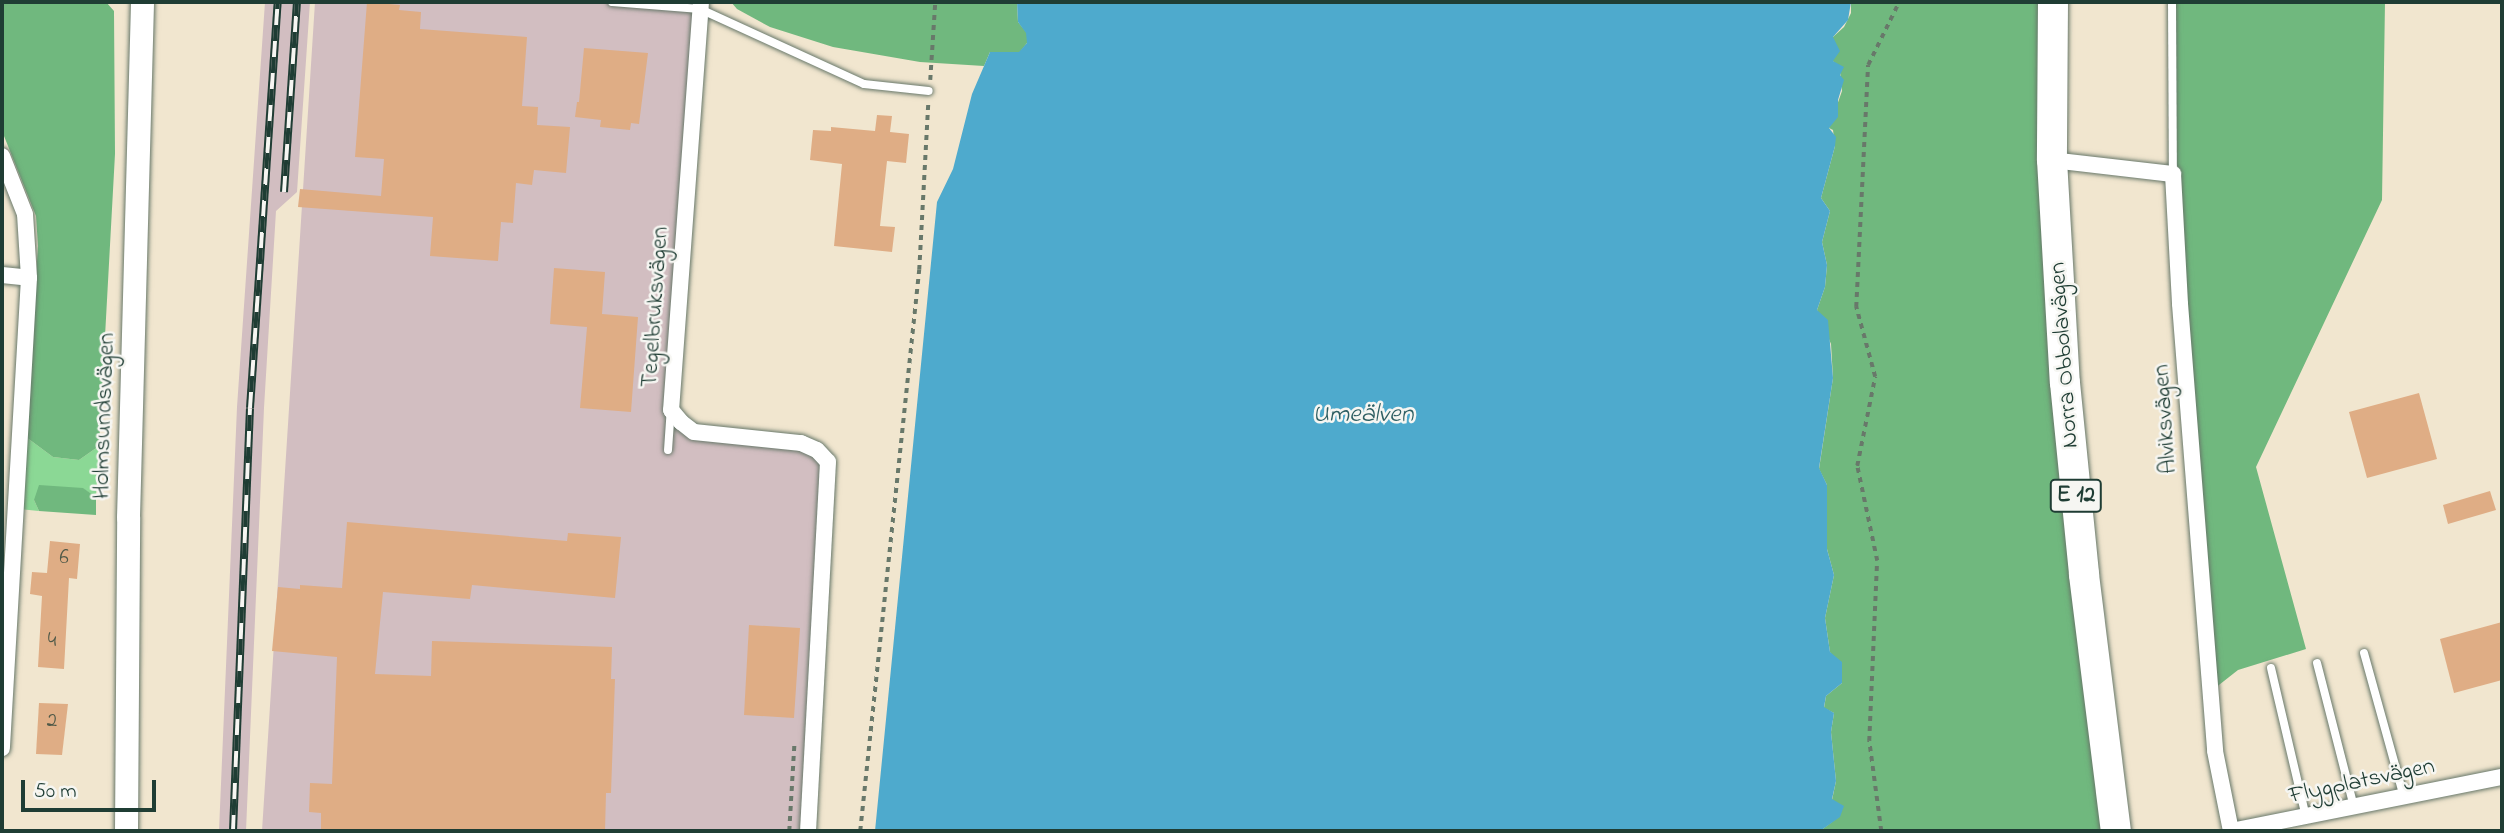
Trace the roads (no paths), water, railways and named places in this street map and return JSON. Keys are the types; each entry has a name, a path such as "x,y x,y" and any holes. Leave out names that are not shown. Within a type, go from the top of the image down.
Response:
{"highway":[{"name":"Norra Obbolavägen","path":"2053,2 2052,160 2065,383 2084,575 2116,831"}],"main road":[{"name":"Holmsundsvägen","path":"126,831 128,517 142,2"}],"street":[{"name":"Tegelbruksvägen","path":"700,6 671,410 694,432 801,443 817,450 828,462 808,831"},
{"path":"2,156 25,214 29,278 9,472 2,748"},
{"path":"2052,160 2174,174"},
{"name":"Alviksvägen","path":"2174,174 2179,304 2214,751 2231,831"},
{"path":"2,275 29,278"},
{"name":"Flygplatsvägen","path":"2231,831 2502,776"}],"lane":[{"path":"612,2 700,6 864,84 929,92"},
{"name":"Alviksvägen","path":"2172,2 2174,174"},
{"path":"668,450 671,410"},
{"path":"2364,653 2404,797"},
{"path":"2317,663 2354,807"},
{"path":"2271,668 2306,817"}],"water":[{"name":"Umeälven","path":"1017,2 1851,2 1848,20 1833,37 1840,51 1833,61 1844,67 1840,75 1844,80 1838,100 1838,117 1829,128 1836,137 1821,198 1830,211 1822,242 1827,265 1825,287 1817,310 1828,320 1833,378 1819,468 1827,485 1827,549 1834,575 1825,618 1830,652 1842,662 1842,683 1826,696 1824,707 1834,713 1831,732 1836,781 1832,799 1844,806 1840,817 1820,831 875,831 937,202 953,169 972,94 990,52 1019,52 1027,43 1026,33 1018,22"}],"railway":[{"path":"233,831 250,408 278,2"},
{"path":"284,192 297,2"}]}
